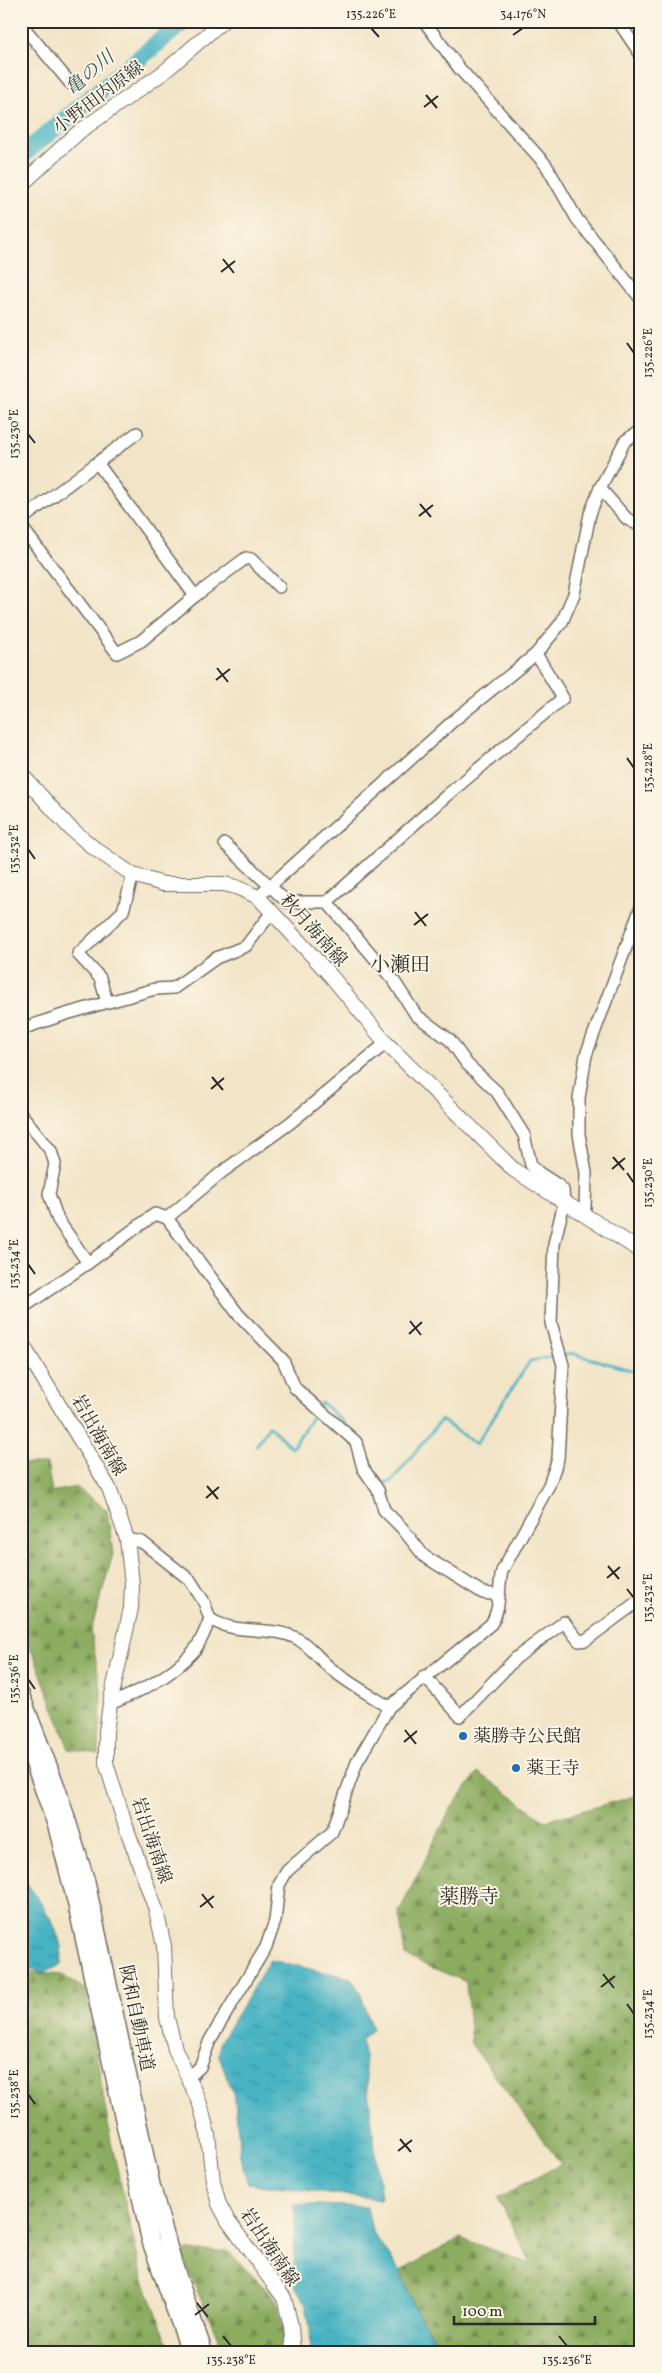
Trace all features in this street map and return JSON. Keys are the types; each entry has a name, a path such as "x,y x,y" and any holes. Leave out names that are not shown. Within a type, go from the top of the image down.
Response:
{"highway":[{"name":"阪和自動車道","path":"21,1695 57,1788 86,1880 152,2187 173,2262 204,2352"},
{"name":"阪和自動車道","path":"21,1727 56,1825 76,1902 150,2240 190,2352"}],"main road":[{"name":"小野田内原線","path":"21,185 80,131 164,72 223,21"},
{"name":"秋月海南線","path":"23,781 70,828 94,848 133,875 163,884 224,884 242,889 258,897 331,976 386,1043 514,1170 641,1251"},
{"name":"岩出海南線","path":"21,1342 109,1488 127,1539 131,1569 131,1608 110,1704 106,1732 106,1763 124,1821 156,1910 164,1946 167,2018 175,2049 200,2104 208,2135 213,2181 219,2204 238,2237 284,2298 291,2326 293,2352"}],"street":[{"path":"424,21 459,68 546,165 577,219 641,298"},
{"path":"618,21 641,55"},
{"path":"21,24 70,83"},
{"path":"258,897 453,721 536,654 562,622 574,594 590,514 600,488 625,441 641,430"},
{"path":"21,520 137,433"},
{"path":"98,464 195,596"},
{"path":"600,488 627,519 641,526"},
{"path":"21,526 117,653 141,641 195,596 246,558 251,559 279,587"},
{"path":"226,844 287,902 327,902 446,796 563,698 536,654"},
{"path":"107,1002 100,978 78,954 123,911 133,875"},
{"path":"188,2078 200,2067 210,2040 266,1947 274,1920 279,1885 287,1871 332,1832 357,1762 389,1707 424,1676 490,1624 497,1615 502,1571 549,1485 558,1459 563,1365 551,1323 554,1244 564,1203 563,1190 531,1165 524,1135 497,1092 467,1064 450,1040 416,1015 394,981 327,902"},
{"path":"582,1214 585,1208 586,1173 579,1134 579,1098 586,1055 641,907"},
{"path":"21,1029 155,989 174,988 216,958 246,946 272,912"},
{"path":"167,1218 222,1172 290,1123 386,1043"},
{"path":"21,1114 51,1151 55,1164 49,1194 58,1220 88,1263"},
{"path":"21,1309 155,1214 167,1218 238,1314 283,1360 295,1388 356,1442 363,1468 378,1490 384,1510 402,1528 424,1556 483,1593 499,1595"},
{"path":"127,1539 142,1542 190,1580 204,1602 210,1619 222,1626 239,1630 282,1633 298,1639 334,1672 389,1707"},
{"path":"424,1676 460,1716 516,1658 564,1622 579,1640 586,1640 637,1602 641,1602"},
{"path":"110,1704 158,1681 192,1653 202,1638 210,1619"}],"green space":[{"path":"21,1464 47,1464 52,1492 76,1487 107,1510 113,1554 91,1631 101,1691 99,1754 69,1749 33,1653 21,1633"},
{"path":"478,1772 546,1821 641,1794 641,2352 443,2352 416,2311 400,2271 460,2238 531,2264 498,2198 561,2164 471,2044 466,1982 405,1956 399,1912 450,1810"},
{"path":"21,1971 62,1975 86,1990 111,2142 141,2272 171,2352 21,2352"},
{"path":"180,2251 228,2251 276,2299 287,2337 287,2352 224,2352"}],"water":[{"path":"21,1875 50,1917 60,1941 61,1965 43,1973 21,1965"},
{"path":"270,1960 351,1978 360,1992 372,2029 362,2040 381,2199 248,2184 240,2156 235,2099 219,2055 220,2042"},
{"path":"295,2204 367,2207 372,2231 400,2271 416,2311 443,2352 311,2352 306,2304 294,2284"}],"waterway":[{"name":"亀の川","path":"21,156 184,21"},
{"path":"563,1355 571,1353 641,1373"},
{"path":"365,1456 370,1468 383,1483 392,1481 441,1420 476,1444 530,1361 557,1356"},
{"path":"319,1406 321,1402 360,1440"},
{"path":"256,1446 269,1426 292,1448 316,1411"}],"place":[{"name":"薬勝寺公民館","path":"463,1736"},
{"name":"薬王寺","path":"516,1768"}],"district":[{"name":"小瀬田","path":"400,964"},
{"name":"薬勝寺","path":"469,1896"}]}
